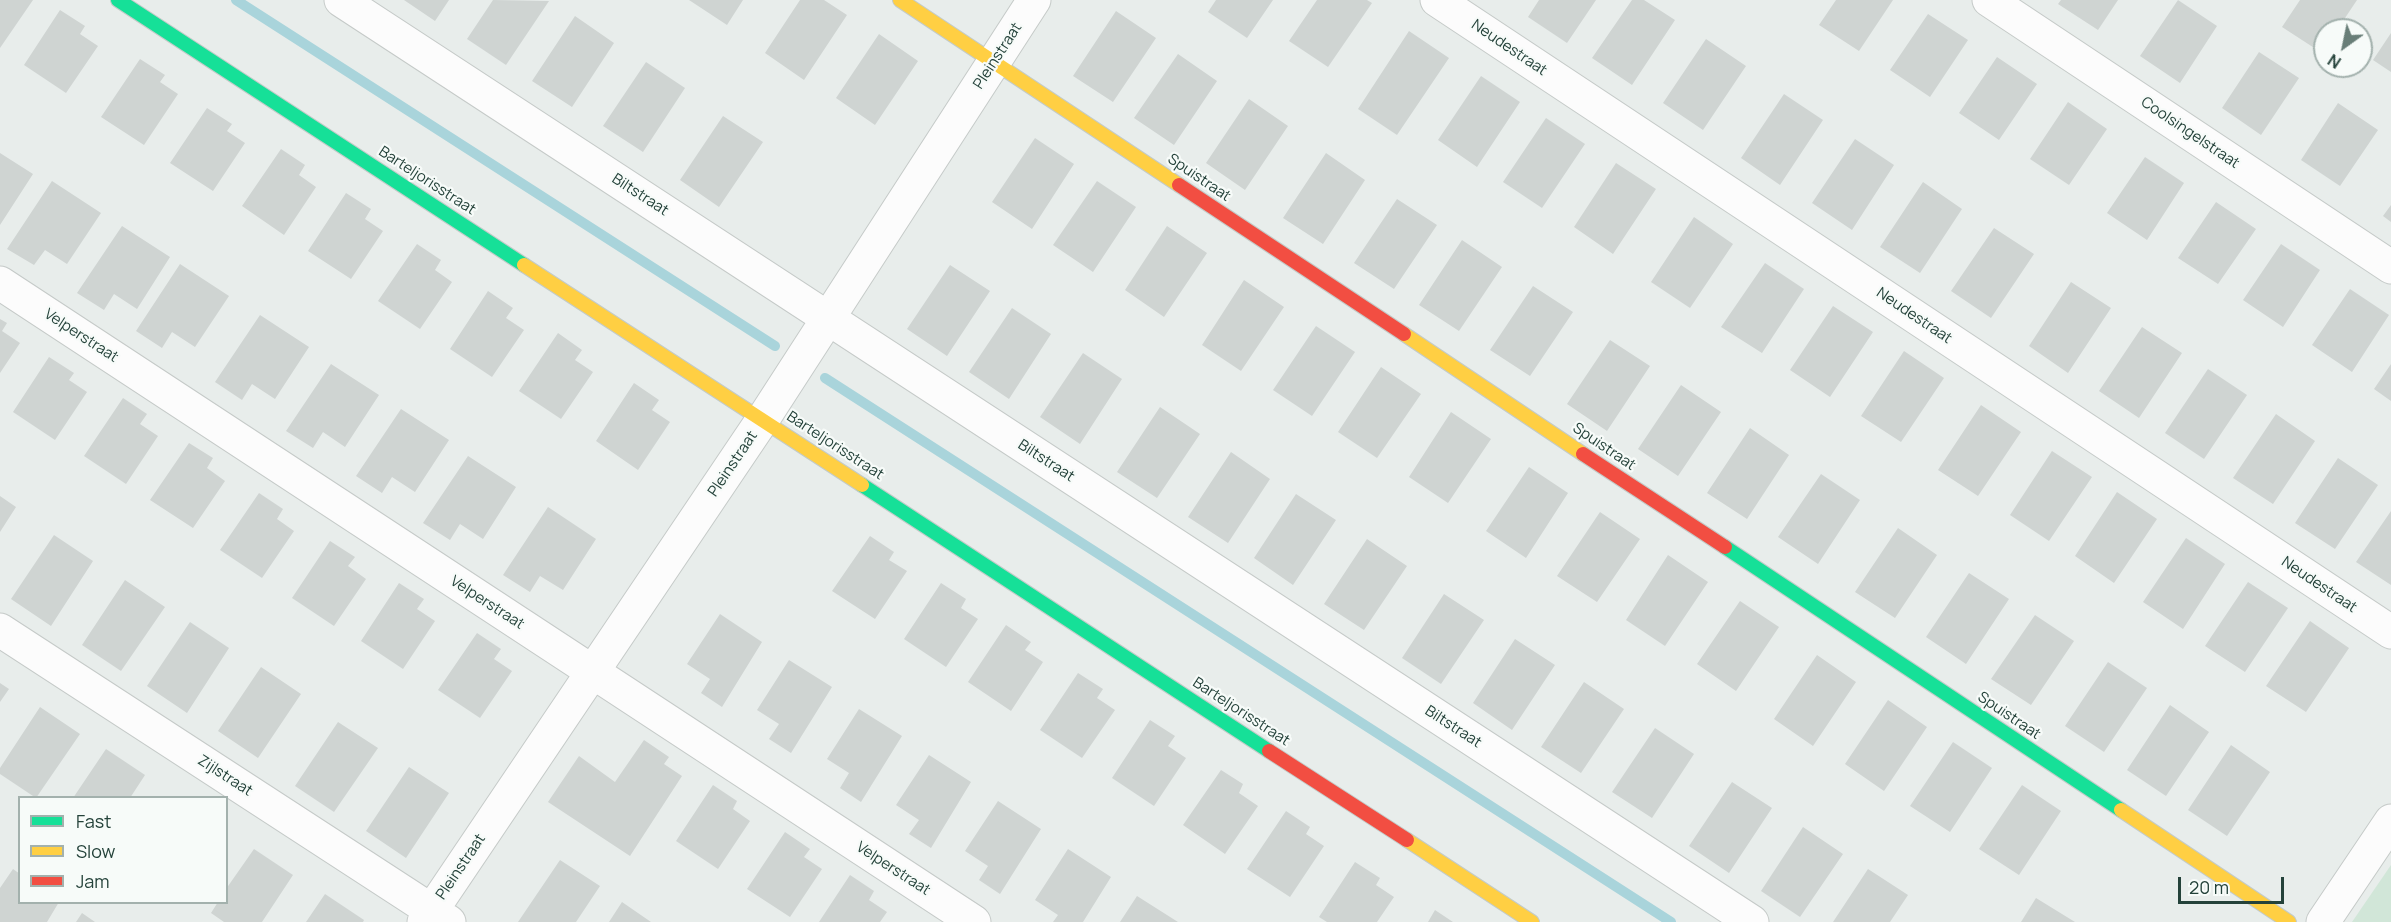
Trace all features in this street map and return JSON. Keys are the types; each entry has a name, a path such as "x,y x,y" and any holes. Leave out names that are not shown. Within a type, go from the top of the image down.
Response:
{"street":[{"name":"Barteljorisstraat","path":"118,0 764,419 1532,922"},
{"name":"Biltstraat","path":"341,0 1752,922"},
{"name":"Spuistraat","path":"900,0 2289,922"},
{"name":"Pleinstraat","path":"435,918 593,672 764,419 1034,0"},
{"name":"Neudestraat","path":"1437,0 2391,632"},
{"name":"Coolsingelstraat","path":"1989,0 2391,267"},
{"name":"Velperstraat","path":"0,283 974,922"},
{"name":"Zijlstraat","path":"0,630 435,918"},
{"path":"2323,922 2391,822"}],"green space":[{"path":"2391,865 2391,922 2352,922"}],"building":[{"path":"0,0 33,0 0,48"},
{"path":"404,0 449,0 435,21"},
{"path":"493,0 549,1 506,65 467,39"},
{"path":"689,0 743,0 727,25"},
{"path":"800,0 824,0 847,15 804,80 765,53"},
{"path":"1216,0 1273,0 1247,38 1208,12"},
{"path":"1317,0 1367,0 1372,3 1328,67 1289,41"},
{"path":"1539,0 1596,0 1567,43 1528,17"},
{"path":"1632,0 1644,0 1675,20 1632,85 1592,58"},
{"path":"1836,0 1893,0 1859,51 1819,25"},
{"path":"2061,0 2118,0 2098,30 2058,4"},
{"path":"2178,0 2217,26 2180,83 2140,56"},
{"path":"2300,0 2357,0 2345,18 2313,18 2313,47 2282,27"},
{"path":"60,10 85,26 80,34 98,46 66,93 24,65"},
{"path":"1116,11 1156,38 1113,102 1073,76"},
{"path":"1928,14 1968,40 1930,97 1890,70"},
{"path":"575,16 614,43 572,107 532,81"},
{"path":"1409,31 1449,58 1397,135 1358,109"},
{"path":"2391,33 2391,72 2373,60"},
{"path":"879,34 918,61 875,125 836,98"},
{"path":"1706,39 1746,66 1703,130 1663,103"},
{"path":"2259,52 2299,78 2261,135 2222,108"},
{"path":"1178,54 1217,81 1174,145 1134,118"},
{"path":"1997,57 2037,84 1999,140 1959,113"},
{"path":"140,59 165,75 160,82 178,94 144,145 101,117"},
{"path":"646,62 685,88 643,152 603,126"},
{"path":"1481,76 1520,102 1477,167 1438,140"},
{"path":"1784,94 1823,120 1780,185 1741,158"},
{"path":"1249,99 1288,126 1245,190 1206,163"},
{"path":"2068,102 2107,129 2069,185 2030,159"},
{"path":"2338,103 2378,130 2340,186 2301,160"},
{"path":"207,108 232,124 227,131 245,143 213,191 170,163"},
{"path":"723,116 763,142 719,207 680,180"},
{"path":"1546,118 1585,144 1542,208 1503,182"},
{"path":"1035,138 1074,164 1032,229 992,202"},
{"path":"1855,139 1894,165 1852,230 1812,203"},
{"path":"281,149 305,165 299,175 316,187 284,235 242,206"},
{"path":"0,153 33,174 0,225"},
{"path":"1326,153 1365,180 1323,244 1283,218"},
{"path":"2145,157 2184,183 2147,240 2107,213"},
{"path":"1616,163 1656,189 1613,254 1574,227"},
{"path":"52,181 101,213 67,264 45,250 34,265 7,249"},
{"path":"1097,181 1136,207 1093,272 1053,245"},
{"path":"1923,182 1962,209 1920,273 1880,247"},
{"path":"346,193 371,209 365,219 383,231 351,279 308,251"},
{"path":"1397,199 1437,225 1394,289 1354,263"},
{"path":"2216,202 2256,229 2218,284 2178,258"},
{"path":"2391,205 2391,222 2383,216"},
{"path":"1694,217 1733,244 1690,308 1651,282"},
{"path":"122,226 170,257 137,309 114,294 104,310 77,293"},
{"path":"1167,226 1207,253 1164,317 1125,290"},
{"path":"1994,228 2034,254 1991,318 1951,291"},
{"path":"1462,240 1502,267 1459,331 1419,305"},
{"path":"417,244 441,260 435,270 452,282 420,329 378,301"},
{"path":"2281,244 2320,270 2283,327 2243,300"},
{"path":"1765,263 1804,289 1762,353 1721,327"},
{"path":"180,264 229,296 195,347 172,332 162,348 136,331"},
{"path":"950,265 990,291 947,356 907,329"},
{"path":"1244,280 1284,307 1241,371 1202,345"},
{"path":"2071,282 2111,308 2068,373 2029,346"},
{"path":"1533,286 1573,312 1530,376 1490,350"},
{"path":"2350,289 2389,315 2352,372 2312,345"},
{"path":"488,291 513,308 506,318 524,330 492,377 450,349"},
{"path":"1833,306 1873,332 1830,397 1790,370"},
{"path":"1012,308 1051,334 1009,399 969,372"},
{"path":"260,315 309,347 275,399 252,384 242,400 215,382"},
{"path":"0,319 7,323 2,331 20,343 0,373"},
{"path":"1316,326 1355,352 1312,416 1273,390"},
{"path":"2142,327 2182,353 2139,418 2099,391"},
{"path":"558,333 582,350 575,360 593,372 561,419 519,391"},
{"path":"1610,340 1650,366 1607,431 1567,404"},
{"path":"1904,351 1944,378 1901,442 1861,416"},
{"path":"1083,353 1122,379 1080,444 1040,417"},
{"path":"49,357 74,373 69,380 87,392 55,440 13,412"},
{"path":"331,364 379,395 345,447 323,432 313,448 286,431"},
{"path":"2391,364 2391,401 2374,389"},
{"path":"1381,367 1421,394 1377,458 1338,432"},
{"path":"2208,369 2247,395 2204,459 2165,433"},
{"path":"634,383 659,400 652,410 670,422 638,470 596,441"},
{"path":"1681,385 1721,412 1678,476 1638,449"},
{"path":"123,398 147,414 140,424 158,436 126,484 84,456"},
{"path":"1981,405 2021,432 1978,496 1938,470"},
{"path":"1160,407 1200,434 1157,498 1117,472"},
{"path":"401,409 449,440 415,492 392,477 382,493 356,476"},
{"path":"1451,412 1491,439 1448,503 1409,477"},
{"path":"2276,414 2315,441 2273,504 2233,478"},
{"path":"1750,428 1789,455 1747,519 1707,493"},
{"path":"189,443 213,458 207,468 225,481 193,528 150,500"},
{"path":"2052,451 2092,477 2049,541 2010,515"},
{"path":"1231,452 1270,479 1228,543 1188,517"},
{"path":"468,456 516,487 483,539 460,524 450,540 423,523"},
{"path":"2338,458 2378,485 2335,549 2295,523"},
{"path":"1529,467 1568,493 1526,558 1486,531"},
{"path":"1821,474 1860,500 1818,564 1778,537"},
{"path":"2117,492 2157,519 2114,583 2075,556"},
{"path":"259,493 283,509 277,519 294,531 262,578 220,550"},
{"path":"1296,494 1336,520 1293,585 1254,558"},
{"path":"0,496 16,507 0,532"},
{"path":"548,507 596,539 563,590 540,576 530,592 503,575"},
{"path":"2391,511 2391,585 2356,562"},
{"path":"1600,512 1640,539 1597,602 1557,576"},
{"path":"1898,528 1937,555 1895,618 1855,592"},
{"path":"54,535 93,561 51,626 11,599"},
{"path":"870,536 894,552 889,560 907,571 875,619 832,591"},
{"path":"2186,538 2225,564 2183,629 2143,602"},
{"path":"1367,539 1407,566 1364,630 1324,604"},
{"path":"330,541 355,557 348,566 366,579 334,626 292,598"},
{"path":"1668,555 1708,582 1665,646 1626,620"},
{"path":"1969,573 2009,599 1966,664 1926,637"},
{"path":"125,580 165,607 121,671 82,645"},
{"path":"2248,582 2288,608 2245,672 2205,646"},
{"path":"399,583 424,599 417,609 435,621 403,669 361,641"},
{"path":"941,583 966,599 961,608 978,619 946,667 904,639"},
{"path":"1444,594 1484,620 1441,684 1402,658"},
{"path":"1740,601 1779,627 1736,691 1697,664"},
{"path":"720,614 762,642 722,707 701,693 710,679 687,664"},
{"path":"2035,615 2074,641 2031,705 1991,679"},
{"path":"2310,621 2349,648 2306,712 2266,686"},
{"path":"190,622 229,648 187,713 147,686"},
{"path":"1006,625 1031,642 1025,650 1043,662 1011,711 968,682"},
{"path":"477,633 501,649 494,659 512,671 480,718 438,690"},
{"path":"1515,639 1555,665 1512,730 1473,703"},
{"path":"1817,655 1856,682 1813,746 1774,719"},
{"path":"789,660 832,687 791,753 769,739 779,724 757,710"},
{"path":"2108,662 2147,688 2104,752 2065,726"},
{"path":"261,667 301,694 258,758 218,731"},
{"path":"1078,673 1103,689 1097,698 1115,710 1082,758 1040,730"},
{"path":"1584,682 1624,709 1581,773 1541,747"},
{"path":"0,683 9,689 0,702"},
{"path":"1888,700 1927,727 1884,791 1845,764"},
{"path":"2170,705 2209,732 2166,796 2127,770"},
{"path":"40,707 80,734 37,796 33,796 0,774 0,768"},
{"path":"859,709 902,736 861,802 840,788 849,773 827,759"},
{"path":"1150,720 1175,736 1168,746 1186,758 1154,806 1112,778"},
{"path":"338,722 378,748 334,812 295,786"},
{"path":"1655,728 1694,754 1652,818 1612,792"},
{"path":"644,740 669,757 664,764 682,776 630,856 548,802 579,756 615,782"},
{"path":"1953,742 1992,768 1950,832 1910,806"},
{"path":"2231,745 2270,772 2227,836 2188,810"},
{"path":"106,749 145,775 131,796 74,796"},
{"path":"929,755 971,782 931,848 909,834 919,820 896,805"},
{"path":"409,767 449,793 406,858 366,831"},
{"path":"1221,770 1243,784 1239,793 1258,806 1225,854 1183,825"},
{"path":"1732,782 1772,808 1729,873 1689,846"},
{"path":"713,785 737,801 733,809 750,821 718,869 676,841"},
{"path":"2022,785 2061,811 2019,875 1979,849"},
{"path":"998,801 1041,829 1000,894 979,880 988,866 965,851"},
{"path":"1286,811 1310,827 1306,834 1324,846 1290,897 1247,869"},
{"path":"1803,827 1843,854 1800,917 1761,891"},
{"path":"785,832 810,849 804,857 822,869 790,917 747,889"},
{"path":"254,849 293,875 262,922 224,922 211,913 217,904 228,904 228,886"},
{"path":"1068,849 1111,877 1083,922 1053,922 1058,915 1035,900"},
{"path":"560,860 600,886 576,922 518,922"},
{"path":"1355,862 1380,878 1376,885 1394,897 1377,922 1327,922 1319,917"},
{"path":"13,869 18,873 18,904 58,904 47,922 0,922 0,888"},
{"path":"1868,869 1908,895 1890,922 1833,922"},
{"path":"850,875 874,891 869,900 887,912 880,922 819,922"},
{"path":"325,894 364,920 363,922 306,922"},
{"path":"1137,896 1178,922 1120,922"},
{"path":"2036,898 2075,922 2021,922"},
{"path":"622,902 651,922 609,922"},
{"path":"1435,910 1453,922 1428,922"},
{"path":"82,913 95,922 76,922"}],"waterway":[{"path":"236,0 775,346"},
{"path":"825,378 1671,922"}],"traffic: fast":[{"path":"118,0 524,265"},
{"path":"862,485 1269,751"},
{"path":"1725,547 2121,810"}],"traffic: slow":[{"path":"900,0 1179,185"},
{"path":"524,265 862,485"},
{"path":"1404,334 1583,454"},
{"path":"2121,810 2289,922"},
{"path":"1407,840 1532,922"}],"traffic: jam":[{"path":"1179,185 1404,334"},
{"path":"1583,454 1725,547"},
{"path":"1269,751 1407,840"}]}
